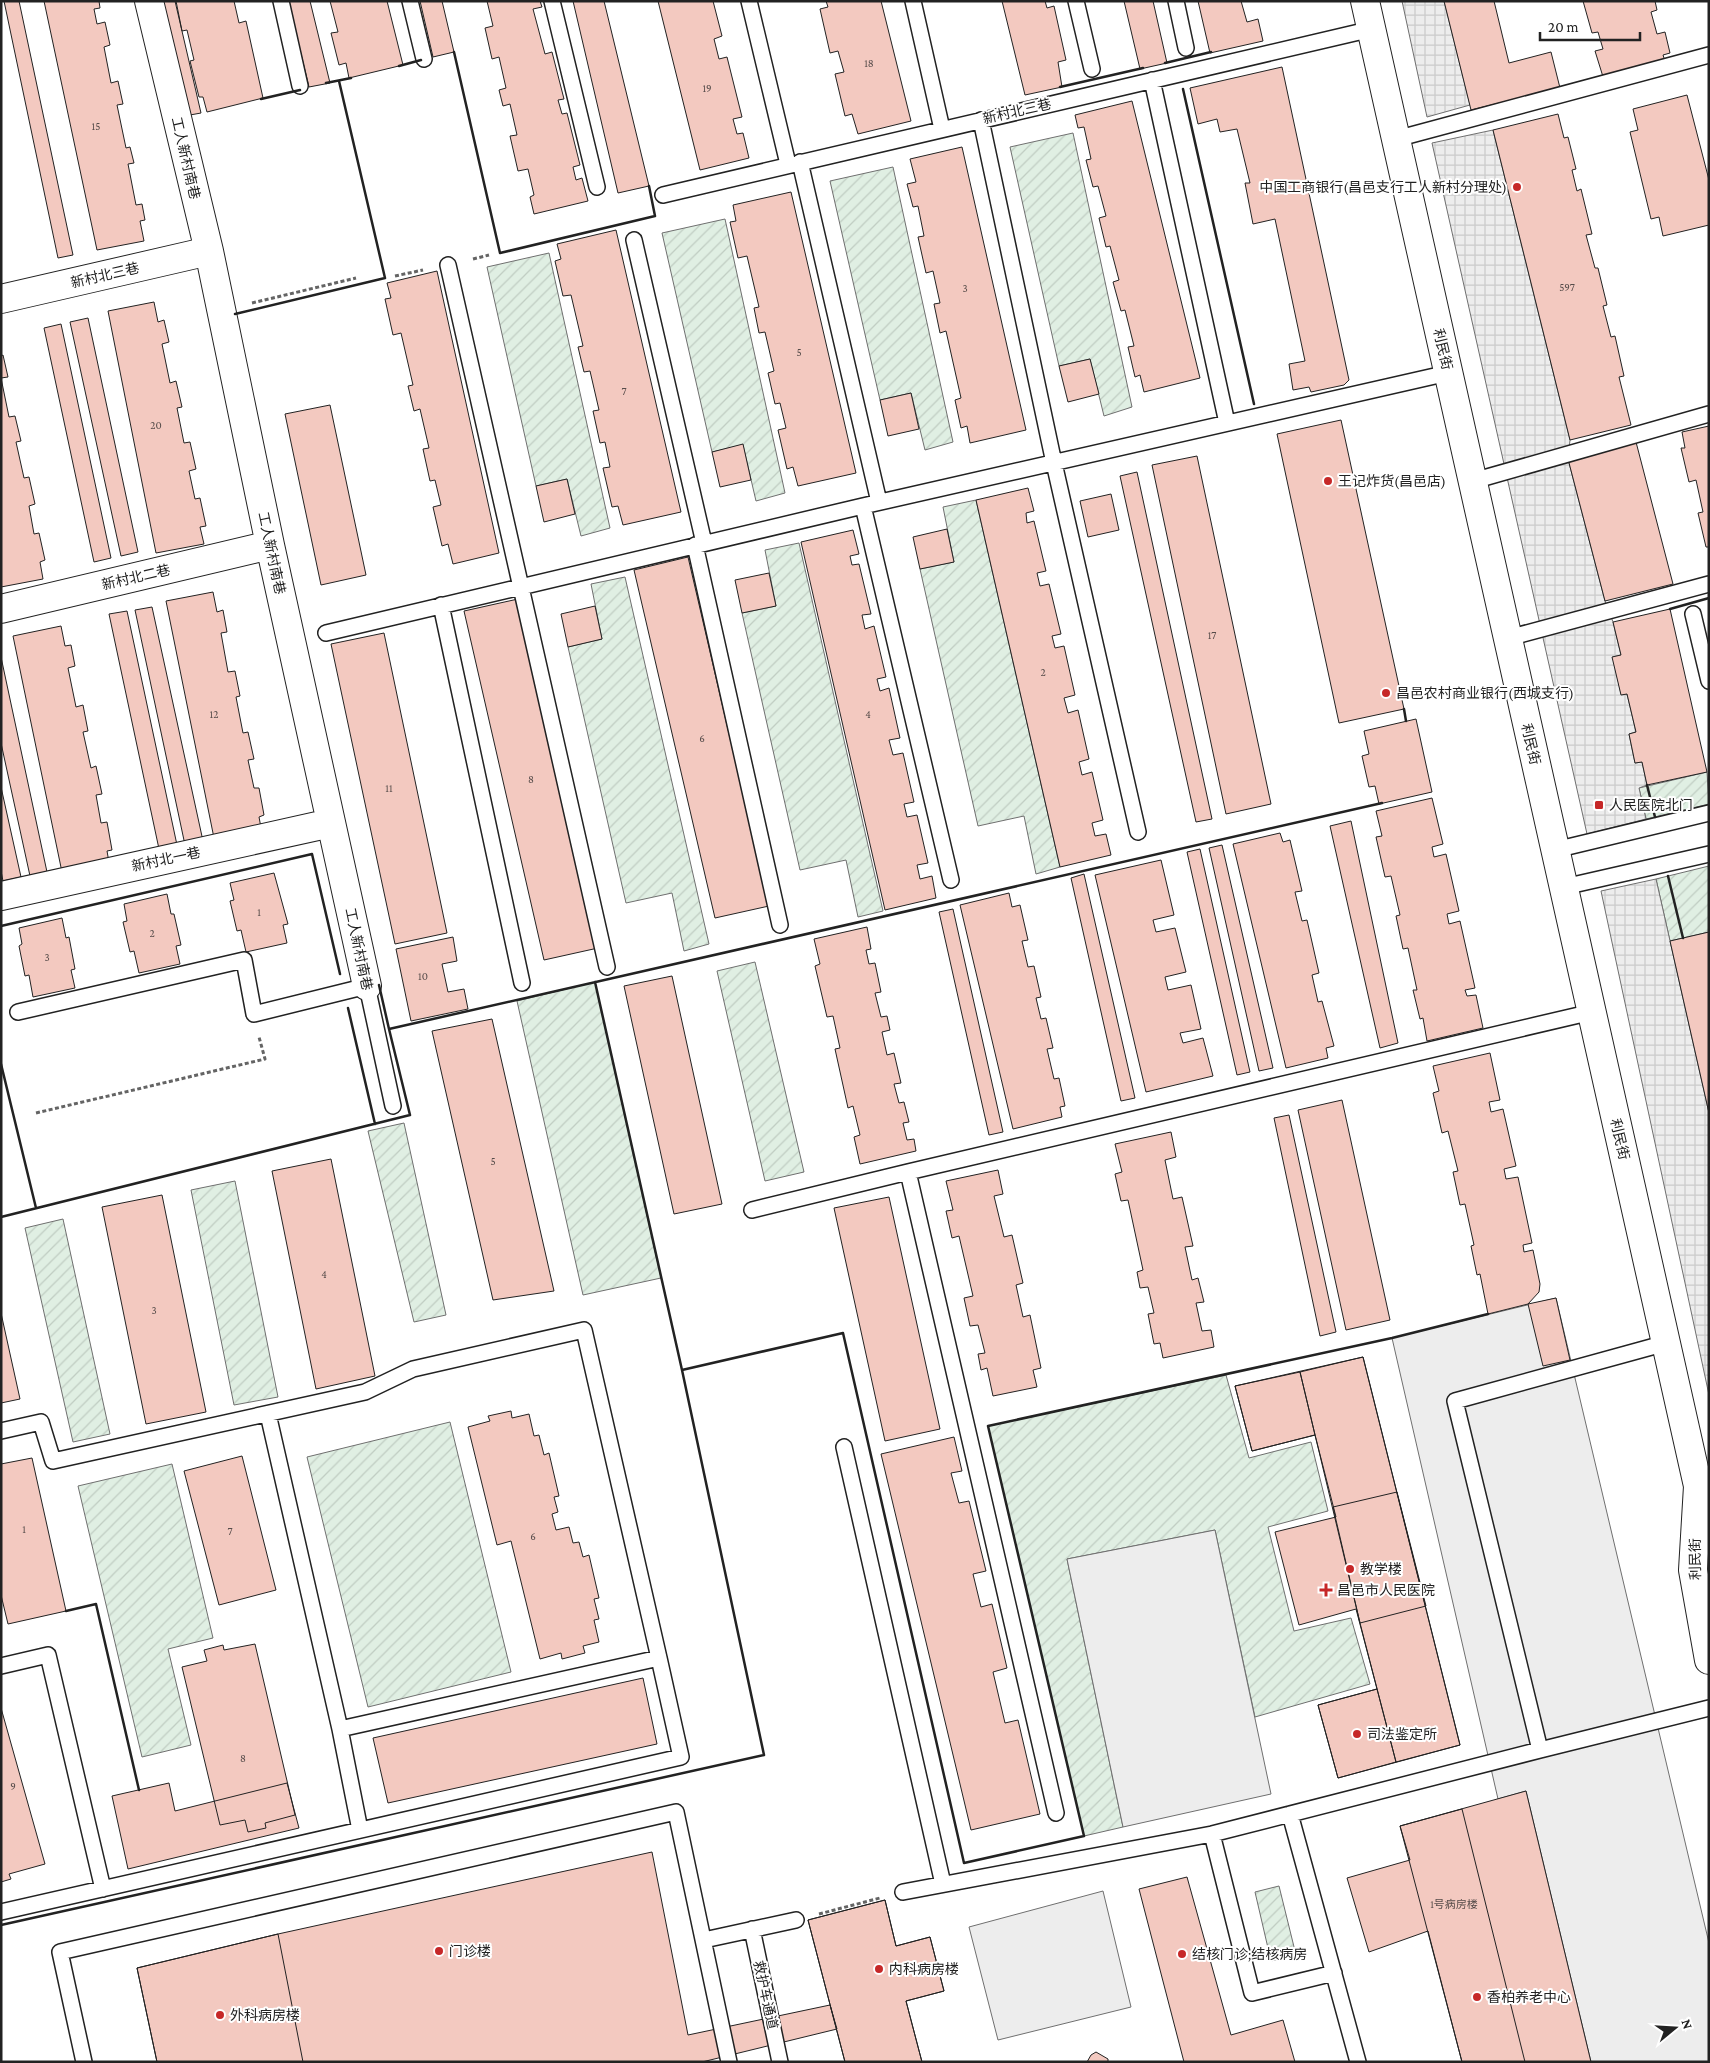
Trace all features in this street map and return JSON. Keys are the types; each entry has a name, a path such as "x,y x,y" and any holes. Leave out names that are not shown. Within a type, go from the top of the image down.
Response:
{"street":[{"name":"工人新村南巷","path":"149,1 209,251 270,545 367,986"},
{"name":"利民街","path":"1365,1 1666,1343 1700,1473 1709,1517"},
{"name":"新村北三巷","path":"1,299 209,251"},
{"name":"新村北二巷","path":"1,609 270,545"},
{"name":"新村北一巷","path":"1,896 331,823"},
{"name":"利民街","path":"1700,1473 1693,1570 1709,1660"}],"lane":[{"path":"281,1 300,86"},
{"path":"410,1 424,59"},
{"path":"552,1 597,187"},
{"path":"749,1 794,163 879,502"},
{"path":"913,1 942,129"},
{"path":"1076,1 1092,69"},
{"path":"1176,1 1186,48"},
{"name":"新村北三巷","path":"663,194 1372,29"},
{"path":"1396,139 1709,55"},
{"path":"1152,80 1227,423"},
{"path":"981,120 1054,462 1138,832"},
{"path":"634,240 780,925"},
{"path":"448,264 607,967"},
{"path":"326,633 879,502 1448,373"},
{"path":"1473,481 1709,414"},
{"path":"864,506 951,880"},
{"path":"1508,638 1709,584"},
{"path":"441,605 522,984"},
{"path":"1692,614 1709,681"},
{"path":"1555,850 1709,813"},
{"path":"1564,887 1709,854"},
{"path":"18,1012 244,960 254,1014 367,986"},
{"name":"工人新村南巷","path":"367,986 393,1106"},
{"path":"752,1210 1592,1012"},
{"path":"908,1172 1056,1813"},
{"path":"1,1431 41,1422 53,1461 365,1392 412,1369 584,1330 681,1757 1,1912"},
{"path":"1540,1750 1455,1401 1666,1343"},
{"path":"268,1414 340,1729 360,1830"},
{"path":"844,1447 943,1884"},
{"path":"1,1666 48,1654 103,1889"},
{"path":"340,1729 659,1658"},
{"path":"903,1892 1212,1834 1709,1708"},
{"path":"84,2062 60,1952 676,1812 729,2062"},
{"path":"1290,1814 1358,2062"},
{"path":"1212,1834 1252,1993 1334,1973"},
{"path":"704,1940 796,1920"},
{"name":"救护车通道","path":"752,1929 780,2062"}],"path":[{"path":"221,310 356,278"},
{"path":"36,1113 265,1059 254,1014"},
{"path":"796,1920 903,1892"}],"green space":[{"path":"1073,133 1132,407 1104,416 1090,359 1059,366 1010,147"},
{"path":"893,167 953,442 925,450 911,393 880,400 830,181"},
{"path":"725,219 785,493 756,501 743,445 712,452 662,233"},
{"path":"549,253 610,528 581,536 567,479 536,486 487,267"},
{"path":"976,500 1060,867 1036,874 1024,816 978,826 920,569 954,562 943,507"},
{"path":"799,543 883,911 858,917 846,860 800,870 742,613 776,606 765,550"},
{"path":"625,577 709,944 684,951 672,893 626,903 568,647 602,639 591,584"},
{"path":"1707,772 1709,804 1646,819 1639,788"},
{"path":"1709,866 1709,932 1670,941 1656,879"},
{"path":"755,962 804,1172 765,1181 717,971"},
{"path":"595,982 661,1278 583,1295 517,1001"},
{"path":"404,1123 446,1315 414,1322 368,1131"},
{"path":"235,1181 278,1397 234,1405 191,1190"},
{"path":"63,1219 110,1434 73,1442 25,1228"},
{"path":"1226,1375 1249,1458 1311,1442 1328,1511 1268,1527 1294,1631 1351,1618 1370,1684 1255,1717 1215,1530 1067,1559 1123,1827 1084,1836 988,1426"},
{"path":"450,1422 511,1672 368,1707 307,1457"},
{"path":"172,1464 213,1638 168,1649 191,1745 142,1757 78,1486"},
{"path":"1279,1886 1296,1955 1271,1961 1255,1892"}],"shaded area":[{"path":"1402,1 1444,1 1470,105 1427,117"},
{"path":"1493,130 1570,440 1568,459 1621,655 1613,657 1621,694 1627,694 1636,732 1629,734 1635,763 1642,762 1647,785 1639,788 1646,819 1587,834 1432,143"},
{"path":"1656,879 1709,1113 1709,1395 1601,891"},
{"path":"1556,1298 1709,1943 1709,2062 1591,2062 1526,1791 1498,1799 1392,1338"},
{"path":"1215,1530 1271,1794 1123,1827 1067,1559"},
{"path":"1103,1891 1131,2007 998,2040 969,1927"}],"building":[{"path":"4,1 19,1 73,255 58,258"},
{"path":"44,1 99,1 100,8 94,9 97,24 105,22 110,45 104,47 111,83 118,81 123,104 117,105 126,148 130,147 134,163 128,164 136,205 142,204 145,220 140,221 144,241 97,250"},
{"path":"162,1 175,1 201,113 190,115"},
{"path":"176,1 234,1 239,23 246,21 263,98 207,112 203,97 199,97 190,61 194,60 187,30 182,31"},
{"path":"288,1 310,1 330,83 309,87"},
{"path":"330,1 387,1 403,65 349,78 346,63 339,65 331,33 338,32"},
{"path":"420,1 442,1 454,52 433,57"},
{"path":"487,1 540,1 542,7 533,9 545,54 552,52 564,99 558,100 562,114 567,113 580,165 573,167 576,180 582,178 588,201 534,214 530,197 534,195 528,169 518,171 510,136 517,135 510,104 503,106 499,90 506,88 499,57 492,59 485,28 493,26"},
{"path":"573,1 604,1 649,186 618,193"},
{"path":"658,1 713,1 722,36 714,39 719,59 727,57 742,117 733,119 737,134 743,133 749,158 700,170"},
{"path":"826,1 881,1 911,121 858,134 852,114 845,116 835,74 844,72 838,51 830,53 820,9 828,7"},
{"path":"1002,1 1045,1 1047,8 1054,6 1066,60 1058,62 1062,87 1025,95"},
{"path":"1124,1 1153,1 1167,63 1140,69"},
{"path":"1198,1 1241,1 1247,22 1258,19 1263,41 1210,53"},
{"path":"1444,1 1494,1 1509,63 1551,52 1560,88 1471,110"},
{"path":"1583,1 1655,1 1657,10 1651,12 1657,34 1665,32 1670,53 1663,55 1666,64 1604,80 1595,51 1603,49 1598,32 1592,33"},
{"path":"1282,67 1349,380 1344,385 1311,392 1309,387 1293,390 1289,364 1305,361 1275,219 1253,224 1245,183 1250,183 1237,129 1220,132 1217,119 1198,124 1190,88"},
{"path":"1687,95 1709,180 1709,225 1663,236 1659,217 1651,219 1630,132 1638,130 1633,109"},
{"path":"1132,101 1200,378 1144,392 1140,375 1135,377 1128,347 1134,346 1125,310 1121,311 1113,282 1119,280 1110,246 1106,247 1099,218 1106,216 1098,186 1093,187 1086,160 1091,159 1084,127 1078,128 1075,115"},
{"path":"1558,114 1564,138 1568,137 1576,169 1572,170 1577,191 1581,189 1592,234 1586,235 1595,268 1598,268 1607,305 1603,306 1611,337 1615,336 1624,376 1619,377 1631,425 1570,440 1493,130"},
{"path":"962,147 1026,430 970,443 967,426 961,428 955,400 961,398 946,331 940,333 934,304 940,303 933,271 926,273 918,237 924,236 918,206 913,207 907,184 916,182 910,159"},
{"path":"791,192 856,473 798,486 793,467 787,469 778,430 786,428 780,403 775,404 768,373 774,371 765,332 759,333 754,308 759,307 747,256 738,258 730,222 736,221 733,205"},
{"path":"616,230 681,512 623,525 618,506 612,507 603,468 610,467 605,442 600,443 593,411 599,410 590,371 584,372 578,347 583,346 571,295 563,296 555,261 561,259 557,244"},
{"path":"437,271 499,553 453,564 448,544 442,546 433,507 441,505 435,480 430,481 423,449 429,448 420,409 414,411 408,386 413,385 401,333 393,335 385,299 391,298 387,283"},
{"path":"154,302 158,322 164,320 169,342 162,344 170,383 176,381 182,407 177,408 184,443 190,442 196,469 189,471 195,499 200,498 206,526 200,527 204,544 156,553 108,311"},
{"path":"88,318 138,552 121,556 70,322"},
{"path":"61,324 111,558 94,562 44,328"},
{"path":"3,355 8,377 1,378 1,356"},
{"path":"1090,359 1099,394 1068,402 1059,366"},
{"path":"1,378 9,417 15,416 21,441 16,442 24,478 29,477 35,504 29,506 34,534 39,533 45,560 40,562 43,579 1,587"},
{"path":"911,393 919,429 888,436 880,400"},
{"path":"330,405 366,575 321,585 285,414"},
{"path":"1341,420 1404,709 1339,723 1277,434"},
{"path":"1709,426 1709,547 1706,547 1698,513 1703,512 1696,480 1689,482 1681,448 1685,448 1682,432"},
{"path":"1636,442 1673,584 1605,601 1568,459"},
{"path":"743,444 751,480 720,487 712,452"},
{"path":"1197,456 1271,804 1226,814 1152,465"},
{"path":"1137,472 1212,819 1196,822 1120,476"},
{"path":"567,479 575,514 544,522 536,486"},
{"path":"1028,488 1034,511 1026,513 1027,523 1034,521 1046,571 1037,573 1040,586 1049,584 1061,634 1052,636 1055,648 1064,646 1075,695 1064,698 1068,713 1078,710 1089,759 1079,762 1082,775 1092,772 1103,820 1092,823 1095,836 1106,834 1111,855 1060,867 976,500"},
{"path":"1111,494 1119,530 1088,537 1080,501"},
{"path":"947,529 954,562 920,569 913,537"},
{"path":"853,530 859,554 850,556 852,565 859,564 871,614 862,615 865,629 874,626 886,677 877,679 880,691 889,688 900,738 889,740 893,755 903,753 914,802 904,804 907,817 917,815 928,863 917,865 920,879 932,876 936,898 885,910 801,542"},
{"path":"688,557 769,906 715,918 634,570"},
{"path":"769,573 776,606 742,613 735,580"},
{"path":"213,592 217,612 223,610 227,632 221,633 228,672 235,671 240,696 236,697 243,733 248,732 254,759 248,760 254,788 259,788 264,815 259,817 262,833 215,843 166,601"},
{"path":"518,599 598,948 544,960 464,611"},
{"path":"595,606 602,639 568,647 561,614"},
{"path":"152,607 203,841 185,845 135,610"},
{"path":"1670,609 1707,772 1647,785 1642,762 1635,763 1629,734 1636,732 1627,694 1621,695 1612,657 1621,655 1613,622"},
{"path":"127,611 177,845 159,849 109,614"},
{"path":"61,626 65,646 71,645 75,666 68,668 76,707 83,705 88,731 83,732 91,768 96,766 102,794 96,795 101,823 107,822 112,850 107,851 110,868 63,877 13,636"},
{"path":"384,633 447,933 395,944 331,644"},
{"path":"1,657 47,872 30,876 1,743"},
{"path":"1416,719 1432,792 1379,804 1375,786 1369,787 1362,756 1369,754 1364,731"},
{"path":"1,787 21,877 3,881 1,871"},
{"path":"1432,798 1443,844 1432,847 1434,857 1446,854 1459,911 1447,914 1449,924 1460,921 1475,988 1465,990 1467,996 1476,995 1483,1028 1427,1041 1423,1018 1420,1019 1413,990 1417,990 1408,948 1403,949 1396,916 1400,915 1391,876 1385,877 1376,837 1382,836 1376,811"},
{"path":"1351,821 1398,1043 1380,1048 1330,826"},
{"path":"1280,833 1283,842 1290,840 1302,891 1295,892 1302,921 1307,920 1319,973 1312,975 1318,1002 1322,1001 1334,1046 1326,1048 1328,1058 1286,1068 1233,844"},
{"path":"1222,845 1273,1068 1259,1071 1209,848"},
{"path":"1200,849 1250,1072 1237,1075 1187,852"},
{"path":"1161,860 1174,915 1153,920 1156,932 1175,928 1186,972 1165,977 1168,990 1191,985 1201,1029 1180,1033 1183,1043 1203,1038 1213,1076 1146,1092 1095,875"},
{"path":"274,873 288,924 283,925 287,943 246,952 241,930 237,931 230,901 234,900 230,883"},
{"path":"1084,874 1135,1098 1121,1101 1071,878"},
{"path":"1009,893 1012,907 1020,905 1028,940 1022,941 1028,967 1034,966 1041,997 1036,998 1041,1019 1046,1018 1053,1048 1047,1049 1054,1079 1059,1078 1065,1106 1060,1107 1062,1117 1013,1129 960,905"},
{"path":"167,894 181,945 176,946 180,964 139,973 134,951 130,952 123,922 127,921 124,904"},
{"path":"953,909 1003,1132 989,1135 939,912"},
{"path":"62,918 66,938 69,937 75,969 71,970 75,988 33,997 29,975 25,976 19,946 22,944 19,928"},
{"path":"867,927 871,949 866,950 869,964 875,963 881,992 875,993 881,1017 887,1016 890,1030 882,1032 887,1055 894,1053 901,1083 894,1084 899,1103 904,1102 909,1122 903,1123 907,1140 914,1139 916,1151 860,1164 854,1137 860,1135 853,1106 848,1108 835,1049 840,1048 833,1016 827,1017 815,966 820,964 814,939"},
{"path":"1709,932 1709,1113 1670,941"},
{"path":"453,937 457,961 442,964 448,992 464,989 468,1009 411,1021 396,949"},
{"path":"672,976 722,1204 674,1214 624,986"},
{"path":"492,1019 554,1291 493,1300 432,1031"},
{"path":"1490,1053 1500,1100 1489,1102 1491,1112 1503,1109 1516,1166 1504,1169 1506,1179 1518,1177 1532,1243 1523,1245 1524,1252 1533,1250 1540,1284 1539,1292 1528,1304 1488,1314 1480,1274 1477,1275 1471,1246 1474,1245 1465,1204 1460,1205 1453,1172 1458,1171 1448,1131 1442,1133 1433,1093 1439,1091 1433,1066"},
{"path":"1342,1100 1390,1320 1346,1330 1298,1110"},
{"path":"1289,1115 1336,1332 1320,1336 1274,1118"},
{"path":"1171,1132 1176,1157 1165,1160 1173,1199 1182,1197 1193,1246 1185,1247 1192,1280 1198,1278 1204,1302 1196,1303 1202,1331 1211,1330 1214,1347 1163,1358 1160,1343 1154,1344 1148,1314 1154,1313 1148,1287 1140,1288 1137,1272 1143,1270 1128,1200 1121,1201 1115,1174 1122,1172 1115,1144"},
{"path":"331,1159 375,1376 316,1389 272,1171"},
{"path":"998,1170 1003,1194 994,1196 1004,1237 1012,1235 1023,1283 1016,1285 1023,1317 1030,1315 1041,1368 1033,1370 1037,1387 993,1396 987,1368 981,1370 978,1354 985,1353 978,1325 970,1326 964,1298 973,1296 959,1236 952,1238 946,1211 953,1210 946,1181"},
{"path":"162,1195 206,1412 146,1424 102,1207"},
{"path":"889,1197 940,1429 885,1441 834,1208"},
{"path":"1556,1298 1570,1360 1543,1366 1528,1304"},
{"path":"1,1313 20,1399 1,1403"},
{"name":"教学楼","path":"1363,1357 1460,1745 1338,1778 1318,1705 1377,1689 1356,1609 1299,1625 1275,1532 1336,1517 1315,1435 1252,1451 1235,1386"},
{"name":"教学楼","path":"1363,1357 1460,1745 1396,1762 1360,1623 1300,1372"},
{"path":"1300,1372 1315,1435 1252,1451 1235,1386"},
{"path":"511,1411 512,1418 529,1414 534,1436 539,1435 544,1455 549,1453 559,1496 554,1497 558,1512 552,1514 556,1530 569,1527 573,1543 579,1542 583,1557 589,1555 599,1598 594,1599 599,1619 594,1620 599,1642 583,1646 585,1653 562,1659 561,1653 540,1659 511,1541 497,1545 468,1427 490,1421 488,1416"},
{"path":"954,1437 962,1471 951,1473 959,1503 969,1501 986,1571 973,1574 981,1607 992,1604 1007,1668 993,1672 1005,1723 1018,1720 1040,1814 971,1830 881,1454"},
{"path":"242,1456 276,1590 219,1605 184,1471"},
{"path":"32,1458 66,1611 8,1624 1,1595 1,1464"},
{"path":"1397,1492 1426,1606 1360,1623 1333,1507"},
{"path":"255,1644 295,1815 265,1823 266,1828 248,1832 245,1820 220,1825 182,1667 207,1661 204,1650 223,1645 224,1650"},
{"path":"643,1678 657,1744 388,1803 373,1738"},
{"name":"司法鉴定所","path":"1377,1689 1396,1762 1338,1778 1318,1705"},
{"path":"1,1708 45,1864 9,1874 11,1879 1,1882"},
{"path":"169,1783 175,1811 287,1783 299,1828 128,1869 112,1796"},
{"path":"1526,1791 1591,2062 1462,2062 1428,1931 1369,1952 1347,1878 1410,1860 1400,1826"},
{"name":"香柏养老中心","path":"1462,1809 1525,2062 1462,2062 1400,1826"},
{"name":"门诊楼","path":"652,1852 688,2035 830,2005 837,2029 702,2062 157,2062 137,1968 278,1934"},
{"name":"结核门诊;结核病房","path":"1187,1877 1231,2035 1283,2020 1295,2062 1184,2062 1139,1889"},
{"name":"内科病房楼","path":"885,1900 896,1946 930,1937 944,1991 906,2001 922,2062 845,2062 808,1920"},
{"name":"内科病房楼","path":"885,1900 896,1946 930,1937 944,1991 906,2001 922,2062 845,2062 808,1920"},
{"name":"外科病房楼","path":"278,1934 303,2062 157,2062 137,1968"},
{"path":"1096,2052 1108,2059 1108,2062 1087,2062 1091,2055"}],"wall":[{"path":"454,52 500,253 655,216 649,186"},
{"path":"1165,63 1211,52"},
{"path":"399,66 421,60"},
{"path":"1060,87 1143,68"},
{"path":"326,83 351,78"},
{"path":"235,314 385,278 339,81"},
{"path":"1183,89 1254,404"},
{"path":"261,99 300,90"},
{"path":"1670,609 1709,598"},
{"path":"1404,709 1406,721"},
{"path":"1647,785 1655,817"},
{"path":"1,1217 410,1115 389,1029 1382,803"},
{"path":"1,926 312,854 340,974"},
{"path":"1668,876 1683,938"},
{"path":"1,1925 764,1755 682,1370 595,982"},
{"path":"379,985 389,1029"},
{"path":"348,1008 375,1124"},
{"path":"1,1064 36,1208"},
{"path":"682,1370 843,1333 964,1863 1084,1836 988,1426 1392,1338 1488,1314"},
{"path":"66,1611 96,1604 139,1790"}],"place":[{"name":"中国工商银行(昌邑支行工人新村分理处)","path":"1517,187"},
{"name":"王记炸货(昌邑店)","path":"1328,481"},
{"name":"昌邑农村商业银行(西城支行)","path":"1386,693"},
{"name":"人民医院北门","path":"1599,805"},
{"name":"教学楼","path":"1350,1569"},
{"name":"昌邑市人民医院","path":"1326,1590"},
{"name":"司法鉴定所","path":"1357,1734"},
{"name":"门诊楼","path":"439,1951"},
{"name":"结核门诊;结核病房","path":"1182,1954"},
{"name":"内科病房楼","path":"879,1969"},
{"name":"香柏养老中心","path":"1477,1997"},
{"name":"外科病房楼","path":"220,2015"}]}
